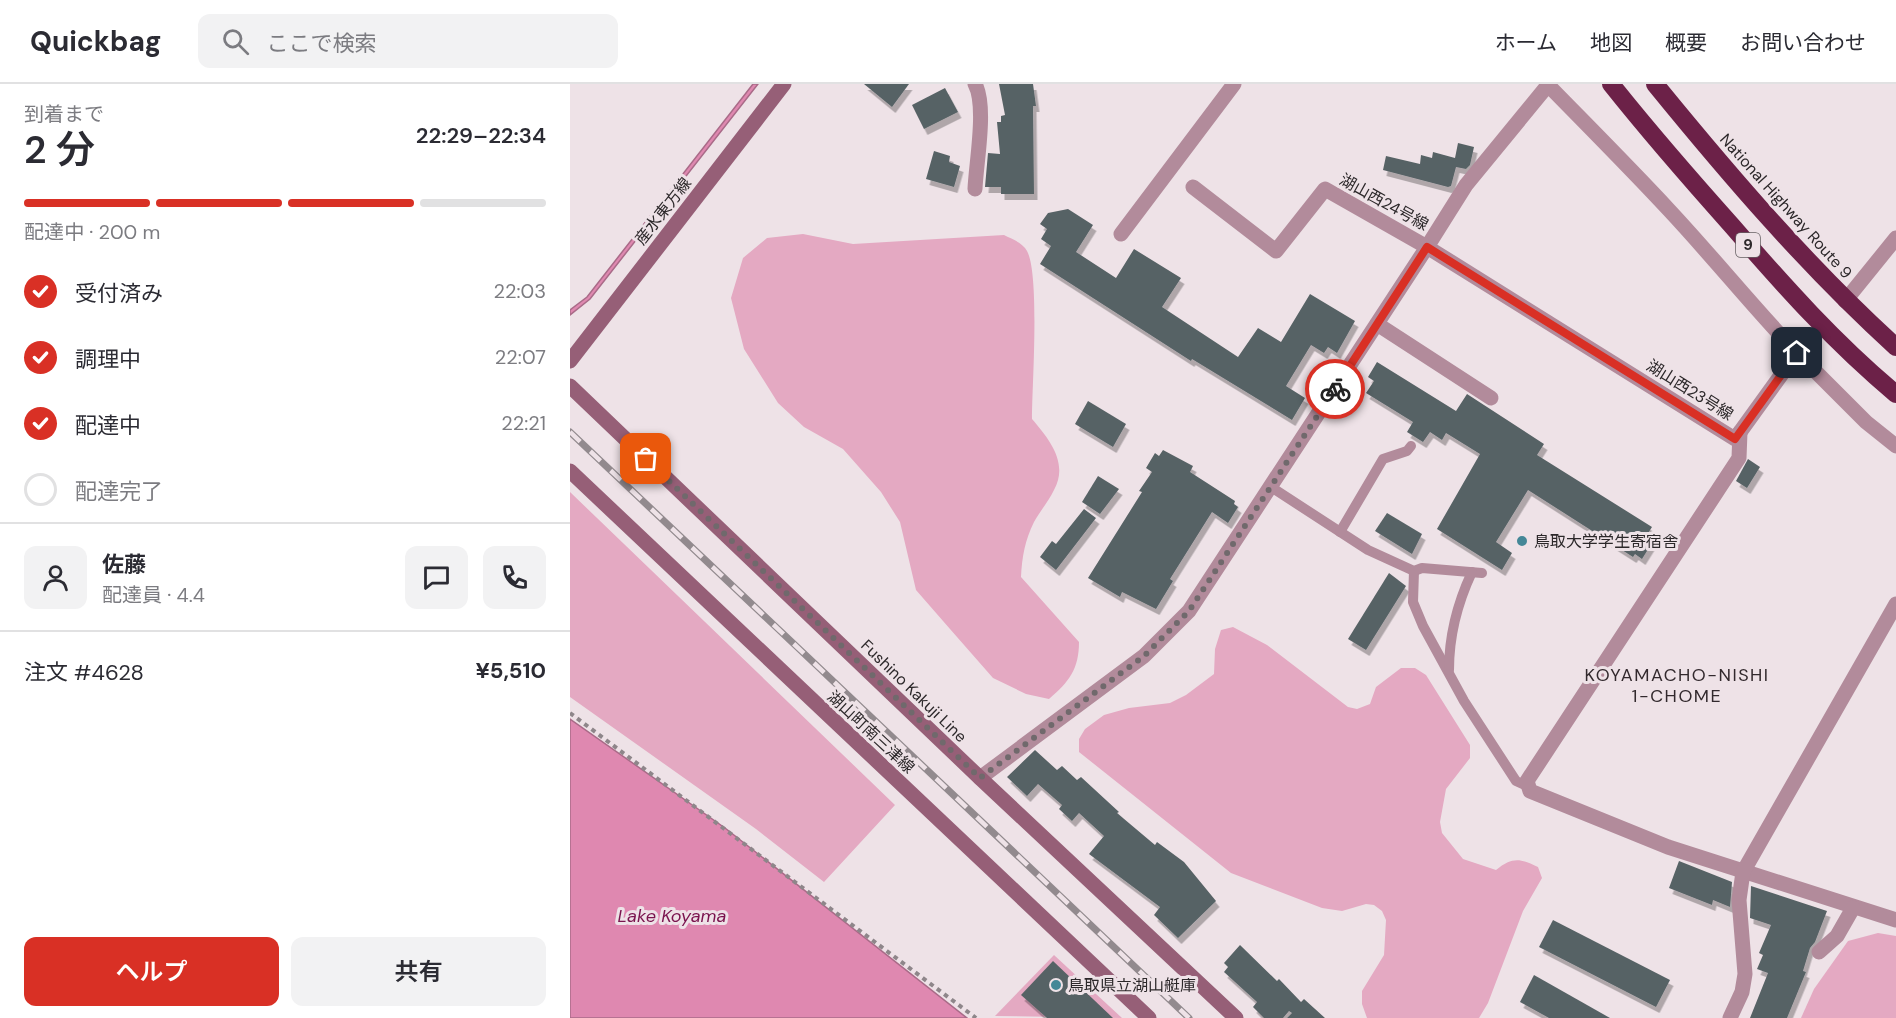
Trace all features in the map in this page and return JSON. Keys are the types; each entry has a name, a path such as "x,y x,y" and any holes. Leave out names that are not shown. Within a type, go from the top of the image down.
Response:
{"highway":[{"name":"9","path":"1611,84 1651,135 1767,267 1860,364 1896,394"},
{"name":"National Highway Route 9","path":"1655,84 1703,143 1845,301 1896,347"}],"street":[{"name":"産水東方線","path":"570,361 784,84"},
{"path":"975,84 978,90 979,115 975,189"},
{"path":"1121,234 1234,84"},
{"path":"980,778 1144,656 1189,611 1466,185 1547,85 1670,211 1797,353 1866,422 1896,446"},
{"name":"湖山西24号線","path":"1193,187 1276,250 1325,189 1427,247"},
{"path":"1845,301 1896,238"},
{"name":"湖山西23号線","path":"1427,247 1735,439 1797,353"},
{"path":"1377,324 1491,398"},
{"name":"Fushino Kakuji Line","path":"570,386 980,778 1236,1018"},
{"path":"1740,432 1739,458 1527,781 1530,791 1668,847 1896,920"},
{"name":"湖山町南三津線","path":"570,471 1149,1018"},
{"path":"1730,1018 1742,992 1745,974 1739,900 1743,872 1896,604"},
{"path":"1819,952 1837,936 1853,908"}],"lane":[{"path":"1340,532 1383,459 1407,451 1411,446"},
{"path":"1271,486 1368,550 1414,571 1422,568 1477,572 1459,600 1452,628 1449,673"},
{"path":"1414,571 1413,602 1449,673 1516,781 1529,787"}],"path":[{"path":"570,713 976,1018"}],"shaded area":[{"path":"803,234 853,244 1004,235 1020,243 1027,251 1031,264 1034,306 1032,419 1055,452 1059,470 1054,490 1028,535 1021,577 1079,642 1079,652 1072,674 1049,699 1026,694 993,678 916,590 900,522 881,492 843,449 804,427 778,403 744,349 731,298 743,258 767,238"},
{"path":"570,492 895,805 824,882 756,829 570,697"},
{"path":"1233,627 1267,645 1348,707 1357,709 1370,704 1376,687 1401,668 1415,668 1426,675 1470,745 1470,758 1446,789 1440,822 1442,833 1463,859 1496,870 1512,861 1526,862 1538,867 1542,878 1523,911 1488,1003 1479,1018 1367,1018 1362,1004 1362,991 1384,955 1386,920 1382,911 1374,905 1366,904 1342,911 1322,908 1231,873 1079,752 1079,739 1085,729 1104,715 1129,708 1170,703 1186,695 1214,674 1215,649 1221,630"},
{"path":"1878,933 1896,936 1896,1018 1801,1018 1814,989 1848,941"},
{"name":"鳥取県立湖山艇庫","path":"1054,955 1122,1018 995,1016"}],"water":[{"path":"753,84 758,84 590,299 570,315 570,310 587,297"},
{"name":"Lake Koyama","path":"570,719 725,828 967,1018 570,1018"}],"building":[{"path":"864,84 909,84 892,107"},
{"path":"999,84 1033,84 1036,106 1033,106 1034,194 1001,194 1001,187 985,187 988,153 1000,154 997,122 1001,122 1001,116 1005,115"},
{"path":"945,88 958,112 924,129 912,105"},
{"path":"1458,143 1474,147 1470,165 1466,169 1456,167 1451,186 1383,170 1386,156 1420,164 1421,155 1432,158 1433,152 1455,158"},
{"path":"934,151 950,156 949,162 960,166 954,187 926,179"},
{"path":"1068,209 1093,225 1076,252 1116,278 1134,249 1181,278 1162,307 1238,357 1258,328 1281,342 1310,294 1355,321 1337,353 1328,347 1324,353 1311,345 1286,386 1305,398 1292,420 1192,359 1191,361 1040,264 1051,246 1041,239 1047,229 1040,224 1048,213"},
{"path":"1377,362 1456,411 1467,394 1544,444 1537,455 1652,527 1645,538 1652,543 1642,559 1635,554 1633,557 1528,490 1496,542 1512,553 1502,570 1437,529 1480,454 1446,433 1442,440 1430,432 1423,442 1407,432 1413,422 1366,393 1374,381 1368,377"},
{"path":"1088,401 1126,424 1113,447 1075,424"},
{"path":"1163,450 1193,466 1190,472 1235,501 1234,504 1238,507 1228,523 1212,512 1170,579 1173,581 1156,609 1122,592 1120,597 1088,578 1142,492 1139,491 1152,472 1146,468 1155,453 1159,456"},
{"path":"1748,459 1760,467 1747,488 1736,481"},
{"path":"1098,476 1119,489 1100,514 1082,502"},
{"path":"1084,509 1096,518 1056,570 1040,557 1052,541 1056,544"},
{"path":"1387,513 1422,534 1412,554 1375,531"},
{"path":"1389,573 1406,586 1366,650 1348,639"},
{"path":"1035,750 1057,770 1062,766 1077,780 1081,777 1119,812 1117,813 1155,845 1157,842 1184,862 1216,901 1178,938 1154,915 1160,907 1089,854 1104,836 1079,813 1072,821 1059,809 1062,805 1038,784 1027,796 1007,777"},
{"path":"1679,861 1732,882 1730,907 1713,900 1712,905 1669,888"},
{"path":"1751,886 1827,911 1815,942 1810,948 1803,971 1806,972 1787,1018 1750,1018 1768,973 1757,969 1763,955 1759,953 1771,925 1750,918"},
{"path":"1553,920 1670,980 1656,1007 1539,947"},
{"path":"1240,945 1301,1002 1304,999 1325,1018 1287,1018 1292,1013 1289,1011 1283,1018 1264,1018 1253,1007 1257,1002 1224,972 1228,967 1224,963"},
{"name":"鳥取県立湖山艇庫","path":"1053,961 1113,1018 1047,1018 1021,995"},
{"path":"1534,975 1610,1018 1549,1018 1520,1002"}],"railway":[{"path":"570,432 1189,1018"}],"way so far":[{"path":"646,459 980,778 1144,656 1189,611 1335,389"}],"place":[{"name":"鳥取大学学生寄宿舎","path":"1522,541"},
{"name":"鳥取県立湖山艇庫","path":"1056,985"}],"district":[{"name":"KOYAMACHO-NISHI 1-CHOME","path":"1677,685"}],"route":[{"path":"1335,389 1427,247 1735,439 1797,353"}]}
